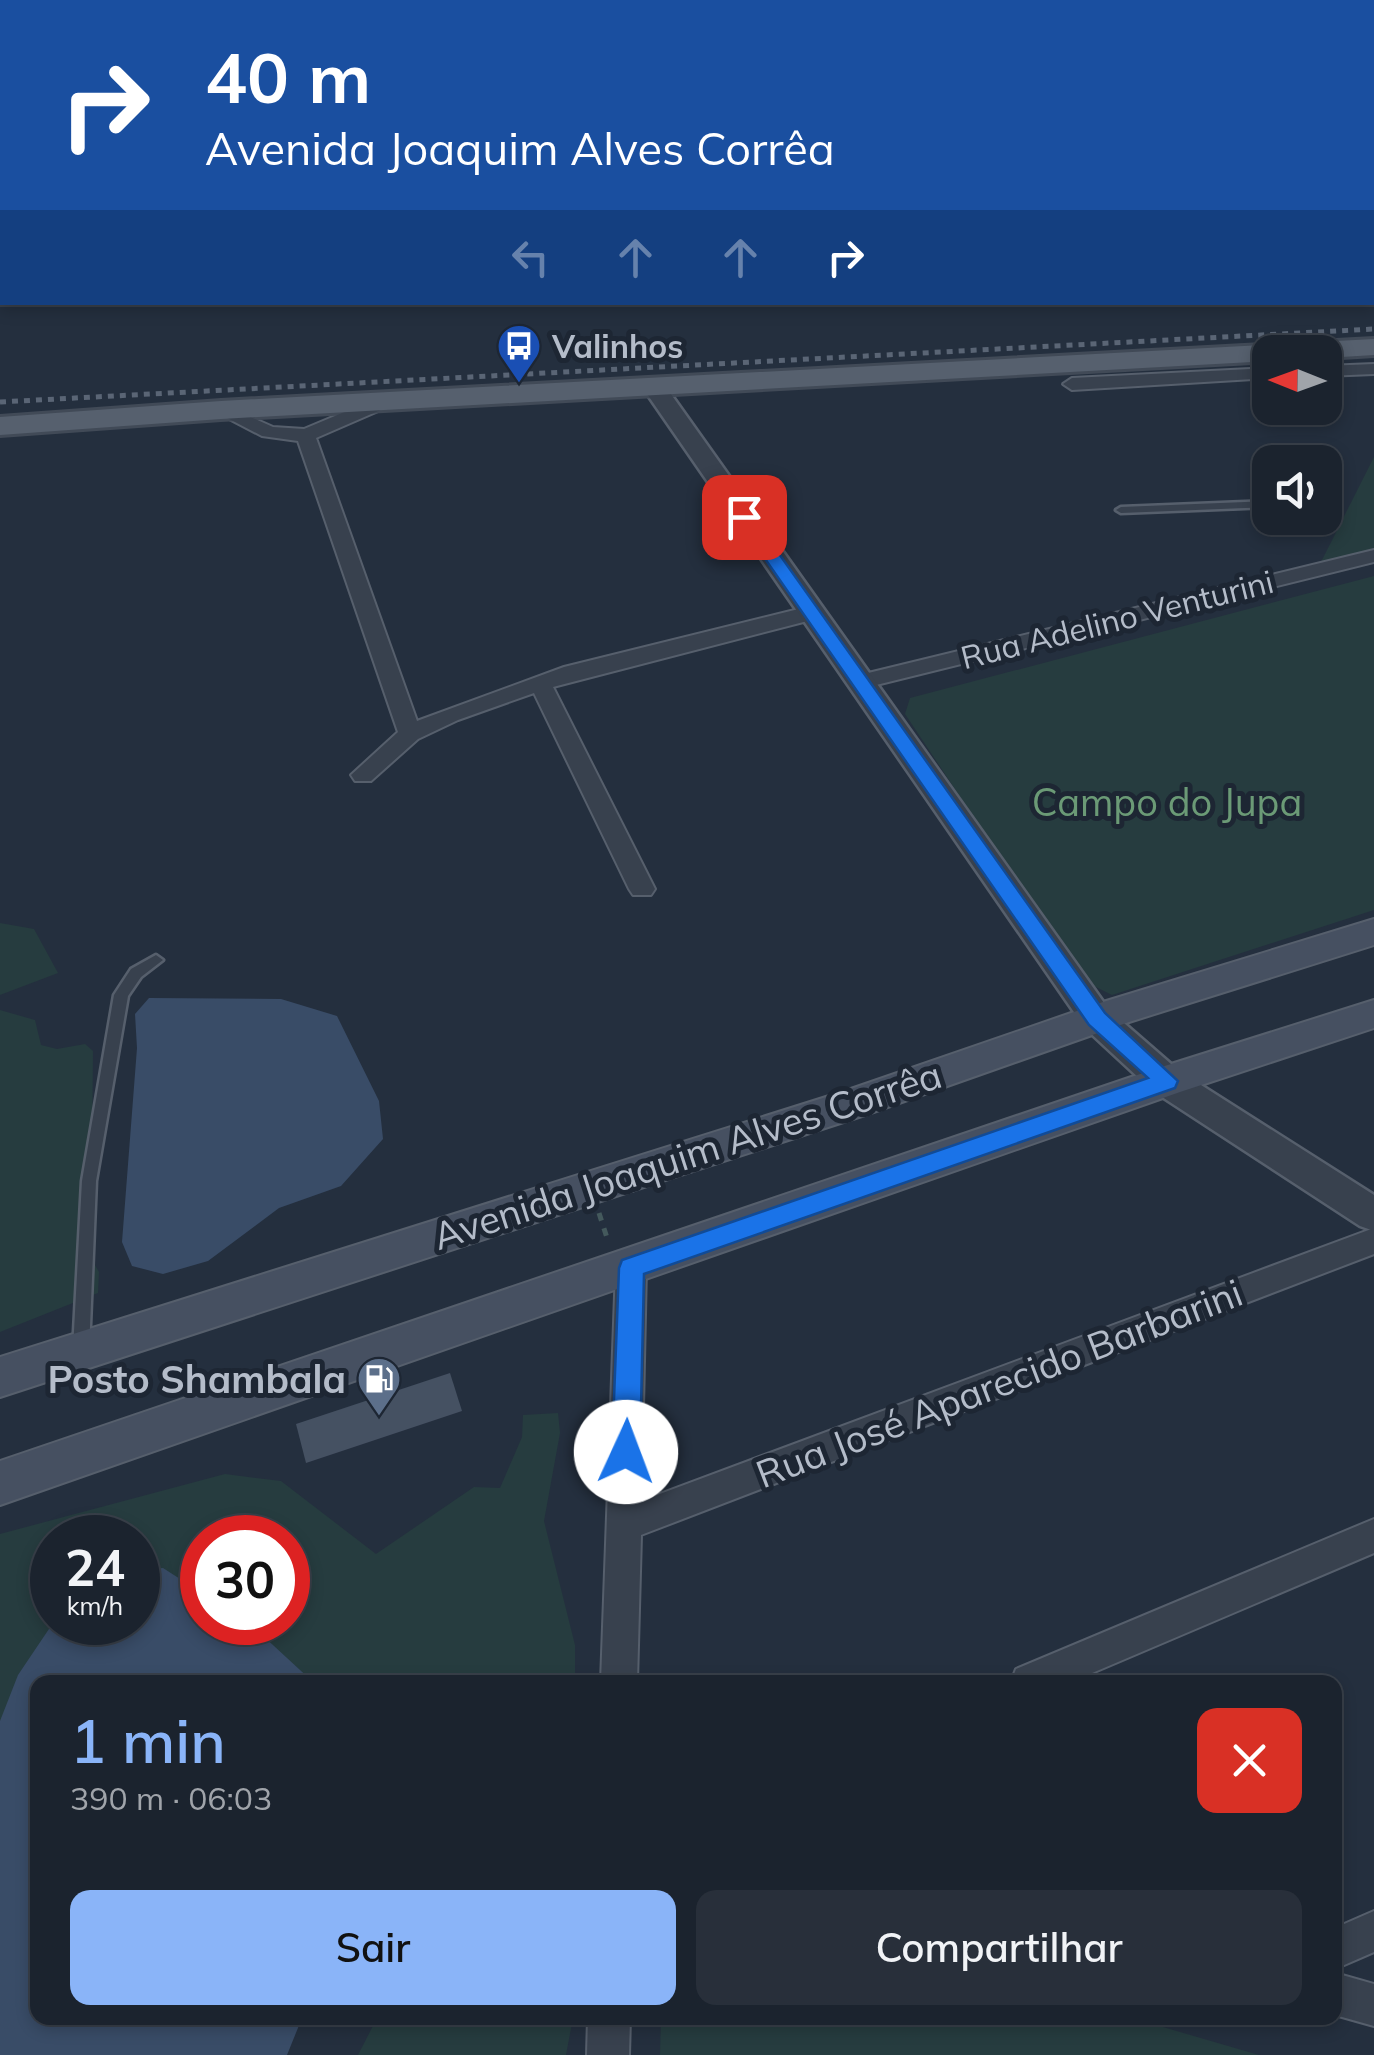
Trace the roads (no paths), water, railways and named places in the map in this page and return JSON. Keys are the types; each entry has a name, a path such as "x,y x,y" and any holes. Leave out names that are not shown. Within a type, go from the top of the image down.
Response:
{"main road":[{"path":"0,426 385,400 1374,346"},
{"name":"Avenida Joaquim Alves Corrêa","path":"8,1374 1374,932"},
{"path":"10,1480 1166,1081 1374,1014"}],"street":[{"path":"1342,370 1374,369"},
{"path":"1072,384 1252,374"},
{"path":"655,388 1097,1019 1166,1081 1374,1214"},
{"path":"221,410 268,433 306,437 331,429 385,400"},
{"path":"306,437 410,734"},
{"name":"Rua Adelino Venturini","path":"860,682 1374,556"},
{"path":"363,775 410,734 540,683 811,613"},
{"path":"540,683 642,889"},
{"name":"Rua José Aparecido Barbarini","path":"624,1525 1374,1240"},
{"path":"619,1675 625,1270"},
{"path":"1046,1675 1374,1536"},
{"path":"1342,1946 1374,1931"},
{"path":"1342,1996 1374,2005"},
{"path":"608,2055 609,2025"}],"lane":[{"path":"1120,510 1252,505"},
{"path":"80,1350 89,1181 121,996 136,973 156,960"}],"water":[{"path":"149,998 281,999 337,1016 379,1101 383,1139 341,1186 279,1208 208,1261 163,1274 132,1266 122,1242 137,1048 135,1014"},
{"path":"163,1568 180,1579 180,1645 273,1645 305,1675 30,1675 30,2025 299,2025 287,2055 0,2055 0,1721 18,1675 38,1645 160,1645"}],"railway":[{"path":"0,402 1374,329"}],"place":[{"name":"Valinhos","path":"519,384"},
{"name":"Posto Shambala","path":"379,1417"}],"park label":[{"name":"Campo do Jupa","path":"1167,802"}]}
